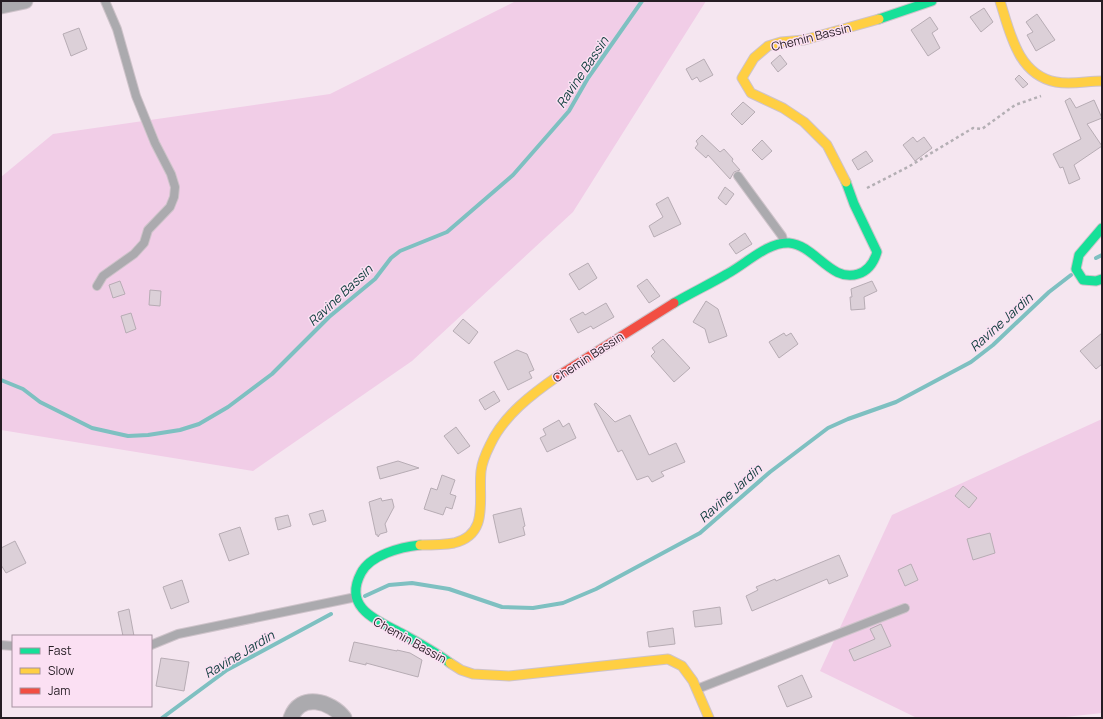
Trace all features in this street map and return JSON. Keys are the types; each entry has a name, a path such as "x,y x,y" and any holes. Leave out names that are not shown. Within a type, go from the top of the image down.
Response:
{"street":[{"path":"1,6 25,1"},
{"name":"Chemin Bassin","path":"709,718 697,689 682,666 668,659 509,676 483,676 462,670 399,632 370,618 357,603 356,597 358,577 368,564 412,546 462,541 475,531 481,504 482,463 490,445 507,420 530,395 687,295 727,274 776,245 791,243 802,246 817,256 836,273 844,277 852,278 868,269 877,252 854,204 844,176 828,144 804,122 783,108 751,93 742,78 746,66 759,53 773,44 802,40 851,27 932,1"},
{"path":"1000,1 1012,38 1022,62 1044,79 1058,82 1102,81"},
{"path":"1102,228 1079,255 1076,269 1083,280 1096,281 1102,278"},
{"path":"290,718 298,706 311,701 325,703 337,709 344,718"}],"lane":[{"path":"97,286 103,276 134,254 144,243 148,230 170,208 174,197 175,187 171,174 155,144 136,96 116,29 104,1"},
{"path":"738,176 782,236 785,244"},
{"path":"152,645 178,634 356,597"},
{"path":"697,689 905,608"},
{"path":"1,645 12,646"}],"path":[{"path":"854,204 867,188 908,168 973,128 982,129 1015,105 1050,94 1058,82"}],"shaded area":[{"path":"516,1 706,1 573,212 412,361 253,471 1,430 1,177 53,134 330,94"},
{"path":"1102,419 1102,713 1056,718 917,718 820,671 892,515"}],"building":[{"path":"984,8 993,22 981,32 970,17"},
{"path":"1037,14 1055,40 1036,51 1027,35 1033,32 1026,22"},
{"path":"930,17 938,29 932,33 940,48 928,56 911,30"},
{"path":"79,28 87,49 71,56 63,34"},
{"path":"780,55 787,64 778,72 771,63"},
{"path":"704,59 713,75 700,82 697,77 692,80 686,69"},
{"path":"1019,75 1028,84 1023,88 1015,79"},
{"path":"1070,98 1076,108 1094,100 1102,118 1087,124 1102,146 1074,165 1080,179 1069,184 1063,167 1060,168 1053,154 1081,139 1065,101"},
{"path":"743,102 755,112 742,125 731,114"},
{"path":"702,135 720,152 724,149 740,170 734,172 730,179 708,155 706,158 695,148 698,144 696,141"},
{"path":"913,137 917,142 924,137 932,148 915,161 903,145"},
{"path":"762,140 772,151 762,160 752,150"},
{"path":"866,151 873,161 858,170 852,160"},
{"path":"725,187 734,194 726,205 718,198"},
{"path":"668,197 681,224 654,237 649,226 663,217 656,204"},
{"path":"745,233 752,244 736,254 729,244"},
{"path":"588,263 597,278 579,290 569,274"},
{"path":"647,279 660,296 649,303 637,286"},
{"path":"120,281 125,294 113,298 109,285"},
{"path":"872,281 877,291 864,297 865,309 851,310 851,289"},
{"path":"150,290 161,291 160,306 149,305"},
{"path":"706,301 718,309 727,336 709,343 705,329 693,322"},
{"path":"606,303 614,317 593,329 591,326 578,333 570,319 583,312 585,315"},
{"path":"131,313 136,329 126,333 121,316"},
{"path":"463,319 478,332 469,344 453,331"},
{"path":"784,333 786,336 791,333 798,344 779,358 769,342"},
{"path":"1102,333 1102,364 1096,369 1080,351"},
{"path":"663,339 690,368 674,382 651,356 655,352 652,348"},
{"path":"517,350 527,354 534,370 529,372 532,378 508,390 494,362"},
{"path":"494,391 500,401 485,410 479,400"},
{"path":"596,403 615,422 630,415 649,455 676,443 685,462 661,472 664,476 652,482 648,476 637,480 622,450 618,452 594,404"},
{"path":"559,420 563,427 569,423 576,438 547,452 540,438 546,435 543,429"},
{"path":"456,427 470,446 458,454 444,436"},
{"path":"398,461 419,468 380,479 377,467"},
{"path":"442,475 455,480 450,494 456,496 452,509 446,507 443,515 424,509 431,488 437,490"},
{"path":"963,486 977,498 969,508 955,496"},
{"path":"381,498 382,501 392,499 394,507 385,524 387,532 380,534 378,537 378,535 376,535 369,502"},
{"path":"521,508 525,526 523,527 525,535 499,543 493,515"},
{"path":"323,510 326,521 313,525 309,514"},
{"path":"288,515 291,526 278,530 275,518"},
{"path":"240,527 249,554 229,561 219,534"},
{"path":"990,533 995,553 973,560 967,539"},
{"path":"15,541 26,563 6,573 1,565 1,548"},
{"path":"839,555 848,576 829,584 827,579 752,611 746,596 758,590 756,587 775,579 776,581"},
{"path":"911,564 918,580 905,586 898,570"},
{"path":"182,580 189,602 171,609 163,587"},
{"path":"720,607 722,624 695,627 693,611"},
{"path":"129,609 134,635 123,635 118,612"},
{"path":"881,624 891,646 854,661 849,650 875,639 870,629"},
{"path":"673,628 675,644 649,647 647,632"},
{"path":"354,642 410,653 422,660 418,677 366,663 366,665 349,661"},
{"path":"161,658 189,662 184,691 156,686"},
{"path":"802,675 812,697 787,707 778,686"}],"waterway":[{"name":"Ravine Bassin","path":"1,380 23,389 40,402 92,428 128,436 148,435 180,430 199,424 228,407 272,374 329,317 375,279 391,258 400,251 447,232 513,175 569,111 588,78 642,1"},
{"name":"Ravine Jardin","path":"1096,258 1102,255"},
{"name":"Ravine Jardin","path":"365,596 389,585 412,583 449,589 502,607 533,608 563,603 596,589 700,533 770,472 828,428 848,419 896,402 971,362 993,345 1049,292 1071,275"},
{"name":"Ravine Jardin","path":"162,718 227,670 331,614"}],"traffic: fast":[{"path":"879,19 932,1"},
{"path":"674,303 734,270 757,254 773,246 781,244 789,243 798,245 807,250 831,269 839,273 848,275 858,274 865,271 872,263 877,252 854,204 846,182"},
{"path":"1102,228 1079,255 1076,269 1083,280 1096,281 1102,279"},
{"path":"420,545 395,550 371,561 361,573 356,585 356,596 360,605 374,618 439,655 450,663"}],"traffic: slow":[{"path":"1000,1 1012,39 1024,62 1033,71 1043,78 1062,83 1102,81"},
{"path":"846,182 827,145 804,122 783,108 751,93 742,78 754,58 768,46 781,42 804,40 879,19"},
{"path":"420,545 441,545 454,543 473,532 478,524 480,514 480,482 482,464 496,434 520,406 538,390 558,376"},
{"path":"450,663 461,670 473,674 509,676 668,659 682,666 693,681 709,718"}],"traffic: jam":[{"path":"558,376 674,303"}]}
